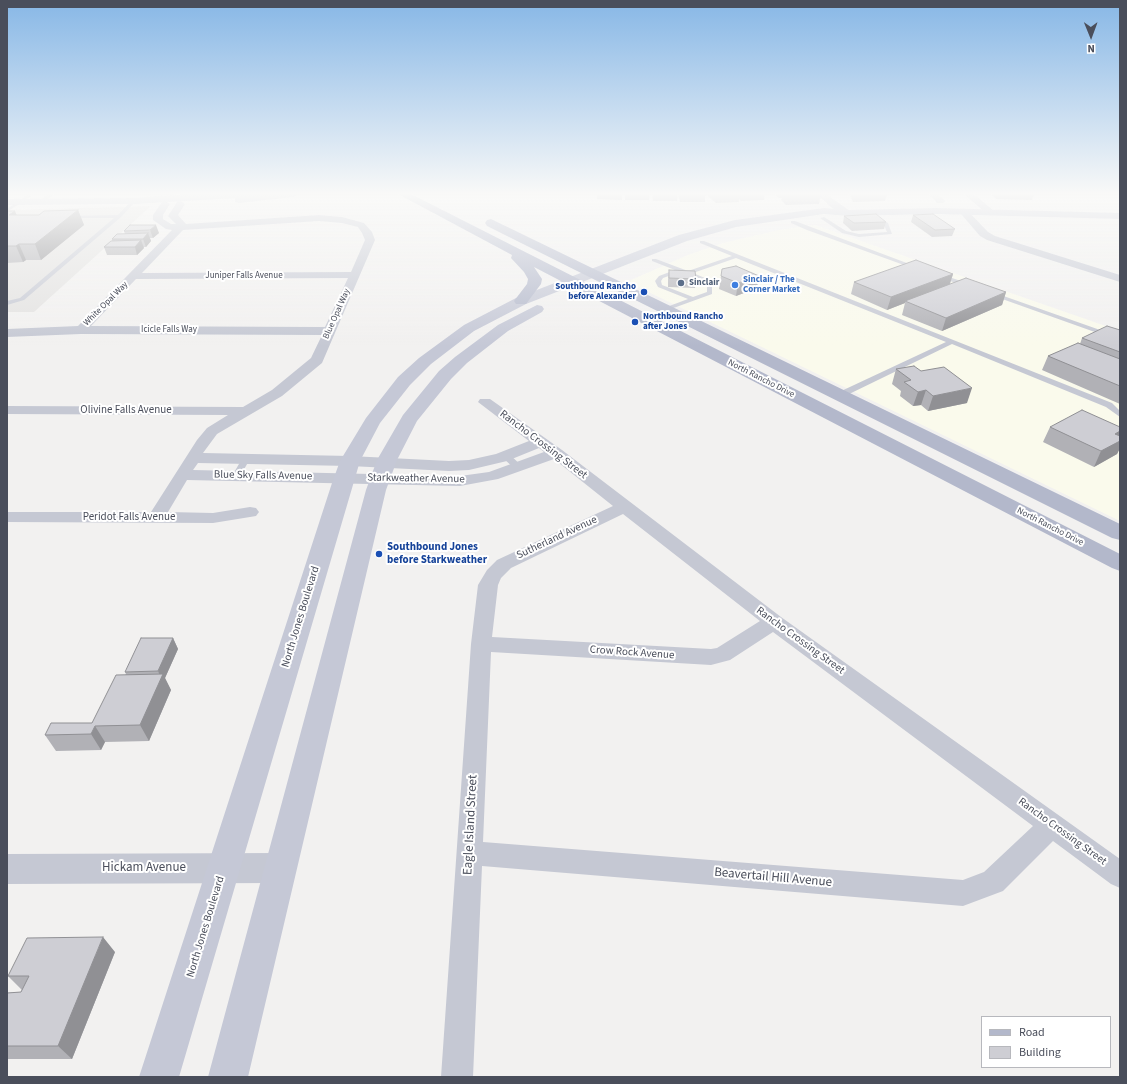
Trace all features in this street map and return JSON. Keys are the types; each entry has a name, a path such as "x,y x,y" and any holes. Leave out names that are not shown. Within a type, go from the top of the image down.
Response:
{"main road":[{"name":"North Rancho Drive","path":"501,245 584,281"},
{"name":"North Rancho Drive","path":"524,245 584,281 1019,511 1116,559"},
{"path":"584,281 668,245"},
{"name":"North Jones Boulevard","path":"159,1077 347,470 372,422 404,381 425,361 469,328 521,301 584,281 606,280 695,245"},
{"path":"504,246 530,270 535,278 534,284 521,301"},
{"name":"North Rancho Drive","path":"606,280 1118,530"},
{"name":"North Jones Boulevard","path":"228,1077 280,868 383,471 398,437 409,419 440,381 461,360 503,328 584,281"},
{"path":"1019,511 1052,516 1088,532 1106,534 1118,530"}],"street":[{"name":"White Opal Way","path":"81,330 134,276 161,245"},
{"name":"Blue Opal Way","path":"156,518 192,458 212,431 277,393 317,360 368,245"},
{"path":"1012,245 1120,279"},
{"name":"Juniper Falls Avenue","path":"134,276 354,275"},
{"name":"Icicle Falls Way","path":"7,333 81,330 330,331"},
{"name":"Rancho Crossing Street","path":"485,402 548,448 774,622 1120,875"},
{"name":"Olivine Falls Avenue","path":"7,410 246,411"},
{"name":"Starkweather Avenue","path":"383,471 483,463 506,456 548,448"},
{"name":"Starkweather Avenue","path":"347,470 383,471 460,481 492,476 519,468 548,448"},
{"name":"Blue Sky Falls Avenue","path":"192,458 246,459 347,470"},
{"name":"Blue Sky Falls Avenue","path":"182,475 236,476 347,470"},
{"name":"Sutherland Avenue","path":"494,574 504,564 527,552 624,507"},
{"name":"Peridot Falls Avenue","path":"7,517 213,518 250,512"},
{"name":"Eagle Island Street","path":"457,1077 481,644 488,585 494,574"},
{"name":"Crow Rock Avenue","path":"481,644 711,657 723,654 774,622"},
{"name":"Beavertail Hill Avenue","path":"470,853 963,893 993,882 1052,825"},
{"name":"Hickam Avenue","path":"7,869 225,867 280,868"}],"lane":[{"path":"7,303 22,299 86,245"},
{"path":"708,245 1109,405 1120,415"},
{"path":"852,245 923,270"},
{"path":"688,273 736,256"},
{"path":"654,260 710,282 710,293 666,309"},
{"path":"680,270 661,277 658,281 660,286 693,299"},
{"path":"931,272 973,287"},
{"path":"988,292 1120,339"},
{"path":"840,395 952,342"},
{"path":"506,456 519,468"},
{"path":"236,476 246,459"}],"shaded area":[{"path":"7,245 108,245 34,312 7,312"},
{"path":"718,245 871,245 1120,331 1120,521 630,283 631,280 688,255"}],"building":[{"path":"7,245 18,245 16,246 7,246"},
{"path":"107,245 137,245 135,247 104,247"},
{"path":"916,260 953,274 891,297 854,282"},
{"path":"736,266 759,276 738,283 721,276 722,269"},
{"path":"669,270 695,271 696,279 669,278"},
{"path":"966,278 1006,292 946,318 905,301"},
{"path":"1107,326 1120,330 1120,352 1082,338"},
{"path":"1078,343 1120,359 1120,386 1048,356"},
{"path":"914,366 921,371 944,367 972,388 933,396 926,390 918,392 904,382 911,380 896,369"},
{"path":"1082,410 1120,427 1120,431 1115,434 1120,436 1120,441 1101,451 1050,427"},
{"path":"141,638 173,638 158,671 125,672"},
{"path":"163,674 140,725 95,726 91,734 45,735 51,723 92,723 116,675"},
{"path":"103,937 58,1046 7,1046 7,993 21,992 29,976 8,976 27,938"}],"place":[{"name":"Sinclair","path":"681,283"},
{"name":"Sinclair / The Corner Market","path":"735,285"},
{"name":"Southbound Rancho before Alexander","path":"644,292"},
{"name":"Northbound Rancho after Jones","path":"635,322"},
{"name":"Southbound Jones before Starkweather","path":"379,554"}]}
